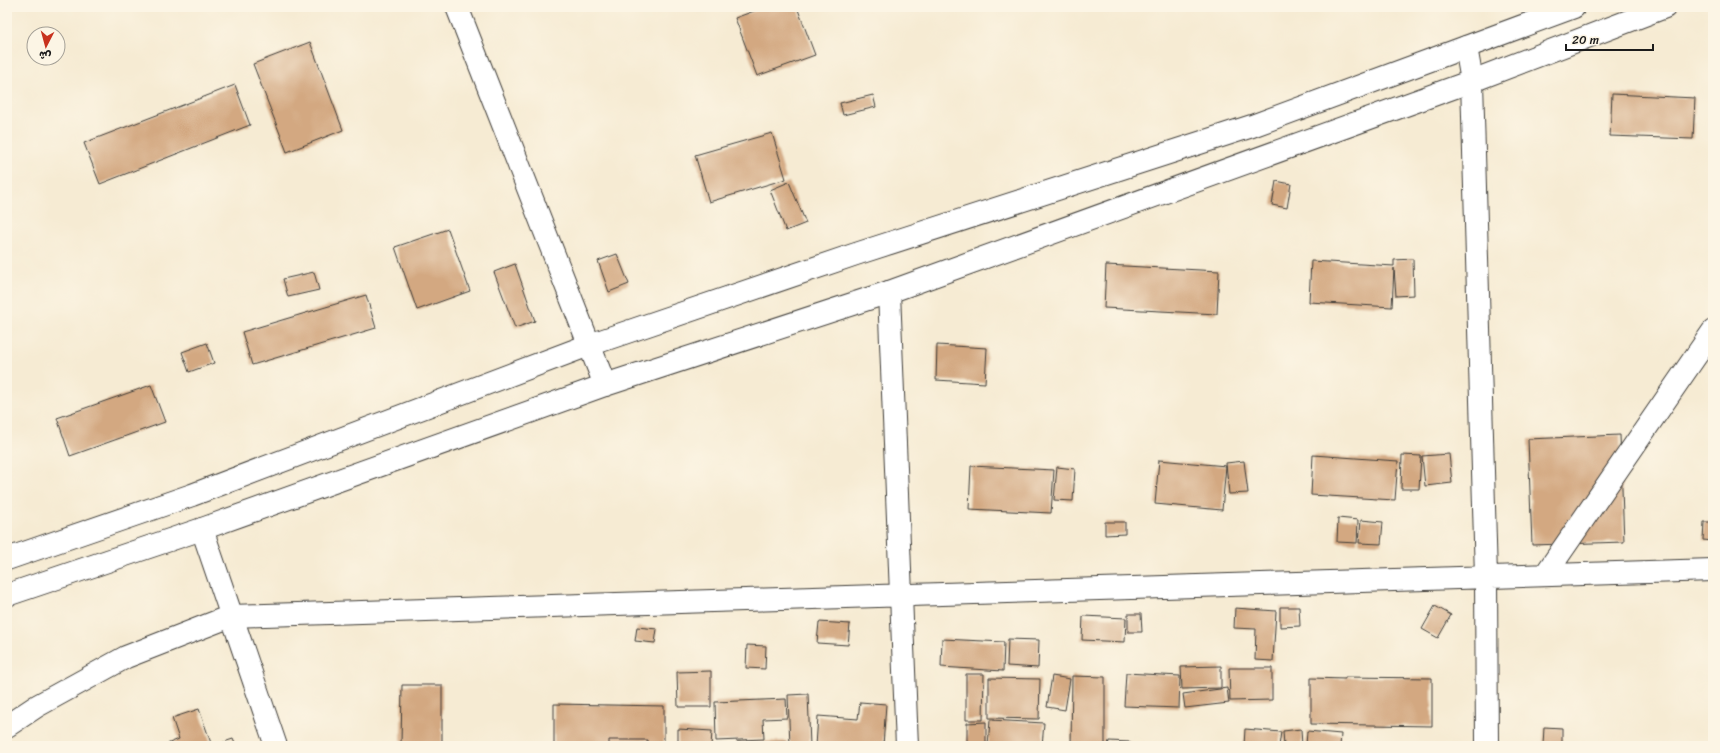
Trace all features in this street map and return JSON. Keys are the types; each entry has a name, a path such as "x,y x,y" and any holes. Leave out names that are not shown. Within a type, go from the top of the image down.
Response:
{"street":[{"path":"457,7 588,345 605,385"},
{"path":"7,559 192,495 588,345 856,254 1252,126 1574,7"},
{"path":"7,595 202,529 605,385 889,292 1472,81 1665,7"},
{"path":"1466,47 1472,81 1486,577 1487,746"},
{"path":"889,292 907,746"},
{"path":"1545,575 1713,331"},
{"path":"202,529 276,746"},
{"path":"7,726 37,706 126,657 232,616 1713,570"}],"building":[{"path":"765,7 797,7 815,55 757,76 735,18"},
{"path":"310,42 343,130 287,152 253,64"},
{"path":"235,85 250,125 100,184 84,143"},
{"path":"1612,94 1695,98 1693,139 1610,136"},
{"path":"873,95 876,107 843,115 840,103"},
{"path":"772,133 786,179 709,202 695,155"},
{"path":"1276,181 1291,184 1287,208 1272,205"},
{"path":"789,182 806,223 786,231 770,190"},
{"path":"448,229 470,291 417,310 395,247"},
{"path":"617,254 629,284 609,292 598,261"},
{"path":"1413,259 1414,295 1396,296 1394,268 1392,307 1309,302 1311,261 1394,266 1394,260"},
{"path":"515,264 535,321 515,328 494,272"},
{"path":"1106,265 1219,271 1217,314 1104,308"},
{"path":"314,272 319,290 288,297 283,279"},
{"path":"366,295 376,328 252,365 242,332"},
{"path":"207,343 214,363 189,372 182,352"},
{"path":"937,345 987,348 985,383 936,380"},
{"path":"151,385 165,422 70,456 57,418"},
{"path":"1620,435 1624,542 1532,545 1528,439"},
{"path":"1449,454 1452,483 1425,486 1422,456"},
{"path":"1313,455 1398,461 1395,500 1311,495"},
{"path":"1402,455 1421,456 1419,489 1401,489"},
{"path":"1159,460 1226,466 1222,510 1155,504"},
{"path":"1244,461 1248,493 1229,494 1226,463"},
{"path":"971,466 1054,470 1051,513 969,509"},
{"path":"1057,467 1075,469 1073,501 1054,500"},
{"path":"1338,518 1358,520 1357,543 1337,542"},
{"path":"1361,520 1383,522 1381,544 1359,543"},
{"path":"1105,522 1125,522 1125,534 1105,535"},
{"path":"1704,522 1713,522 1713,541 1703,540"},
{"path":"1435,606 1451,615 1438,638 1422,629"},
{"path":"1280,607 1299,607 1300,626 1280,627"},
{"path":"1235,608 1276,611 1273,661 1255,660 1256,629 1234,628"},
{"path":"1128,614 1141,614 1142,632 1128,632"},
{"path":"1083,616 1126,618 1125,642 1082,640"},
{"path":"819,622 850,624 848,645 817,643"},
{"path":"637,627 657,629 655,643 635,641"},
{"path":"942,639 1004,642 1003,671 941,667"},
{"path":"1008,639 1039,640 1038,668 1007,666"},
{"path":"747,645 766,646 765,669 746,668"},
{"path":"1221,666 1221,688 1182,689 1181,667"},
{"path":"1229,668 1272,668 1272,700 1230,701"},
{"path":"711,671 711,707 678,707 677,672"},
{"path":"1126,673 1180,676 1179,708 1124,706"},
{"path":"966,674 984,674 983,720 966,720"},
{"path":"1052,676 1070,679 1065,710 1047,707"},
{"path":"1072,676 1105,677 1105,746 1071,746"},
{"path":"1345,677 1432,678 1432,726 1311,724 1311,678 1345,679"},
{"path":"989,678 1040,679 1039,719 989,718"},
{"path":"402,685 442,685 442,746 401,746"},
{"path":"1227,688 1229,703 1185,708 1183,694"},
{"path":"808,694 810,746 790,746 788,695"},
{"path":"786,699 787,718 763,719 764,739 716,741 715,702"},
{"path":"860,702 886,704 883,746 816,746 818,716 858,719"},
{"path":"554,704 664,706 664,746 648,746 648,740 609,740 609,746 554,746"},
{"path":"199,709 212,746 167,746 167,744 179,739 172,718"},
{"path":"990,720 1044,723 1042,746 988,746"},
{"path":"986,722 986,746 967,746 967,723"},
{"path":"1544,727 1562,728 1562,746 1543,746"},
{"path":"678,729 712,731 711,746 678,746"},
{"path":"1245,729 1281,732 1279,746 1244,746"},
{"path":"1301,729 1302,746 1284,746 1283,731"},
{"path":"1307,731 1341,734 1340,746 1306,746"},
{"path":"233,739 236,746 212,746"},
{"path":"787,741 787,746 737,746 737,742"},
{"path":"1109,741 1130,742 1130,746 1108,746"},
{"path":"1713,744 1713,746 1695,746 1695,745"}]}
